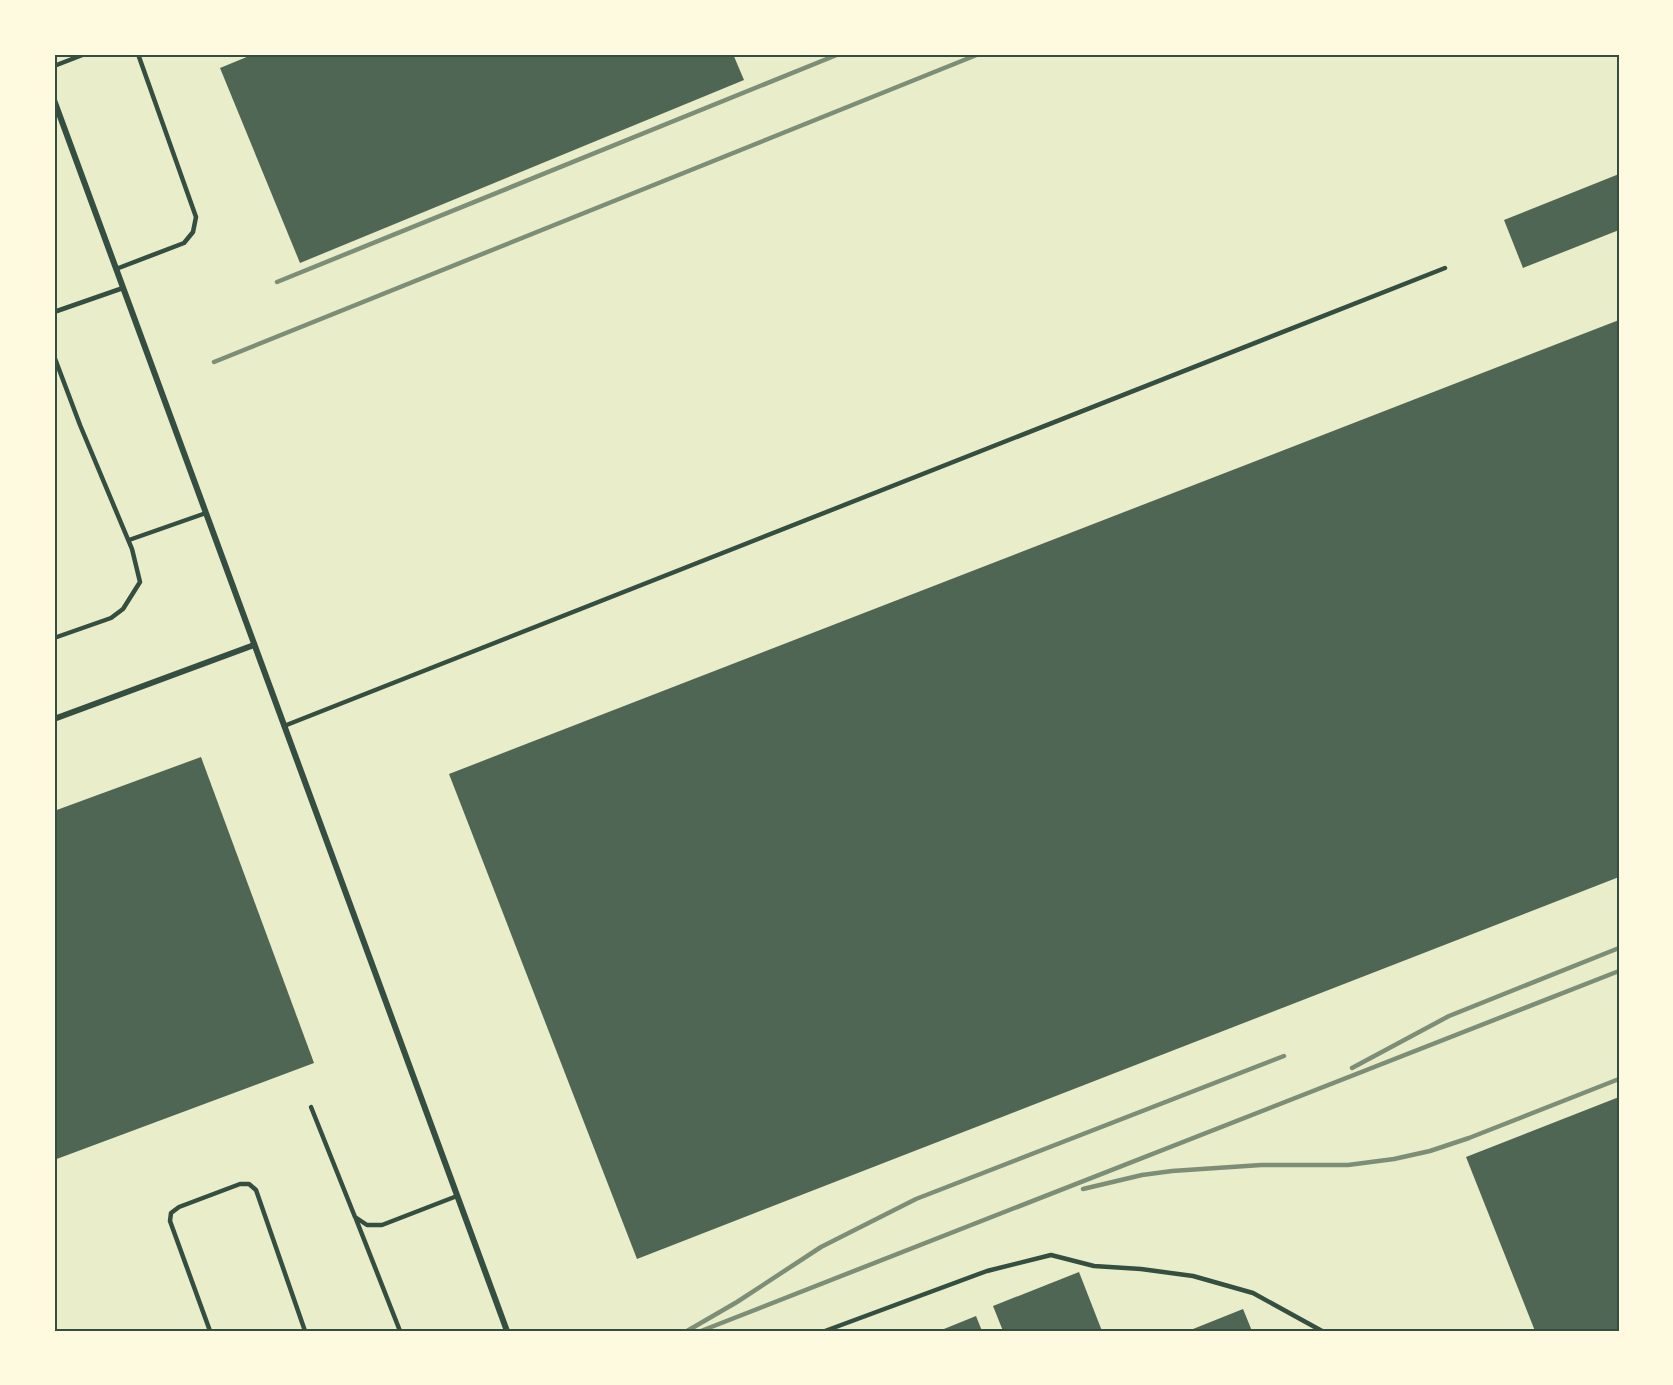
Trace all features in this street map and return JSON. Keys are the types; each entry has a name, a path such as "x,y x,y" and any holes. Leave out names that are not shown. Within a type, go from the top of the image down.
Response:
{"street":[{"path":"54,100 507,1331"},
{"path":"54,719 254,645"}],"lane":[{"path":"54,66 85,54"},
{"path":"116,269 184,243 194,232 196,217 138,54"},
{"path":"284,726 1445,268"},
{"path":"54,312 123,288"},
{"path":"54,356 80,425 129,540 140,582 123,609 111,618 54,638"},
{"path":"129,540 206,513"},
{"path":"311,1107 400,1331"},
{"path":"210,1331 170,1221 171,1213 178,1207 240,1184 249,1184 256,1190 305,1331"},
{"path":"356,1216 367,1225 382,1225 458,1196"},
{"path":"825,1331 987,1271 1051,1255 1094,1266 1193,1276 1253,1293 1322,1331"}],"building":[{"path":"254,54 733,54 744,80 300,263 220,68"},
{"path":"1619,174 1619,230 1523,268 1504,220"},
{"path":"1619,320 1619,877 637,1259 449,774"},
{"path":"201,757 314,1063 54,1160 54,811"},
{"path":"1619,1097 1619,1331 1535,1331 1466,1157"},
{"path":"1079,1272 1102,1331 1003,1331 993,1306"},
{"path":"1243,1309 1252,1331 1188,1331"},
{"path":"976,1316 982,1331 939,1331"}],"railway":[{"path":"277,282 839,54"},
{"path":"214,362 979,54"},
{"path":"1352,1068 1449,1016 1619,948"},
{"path":"701,1331 1619,971"},
{"path":"687,1331 737,1302 821,1247 916,1199 1284,1056"},
{"path":"1083,1189 1142,1175 1172,1171 1261,1165 1348,1165 1394,1159 1430,1151 1469,1138 1619,1079"}]}
